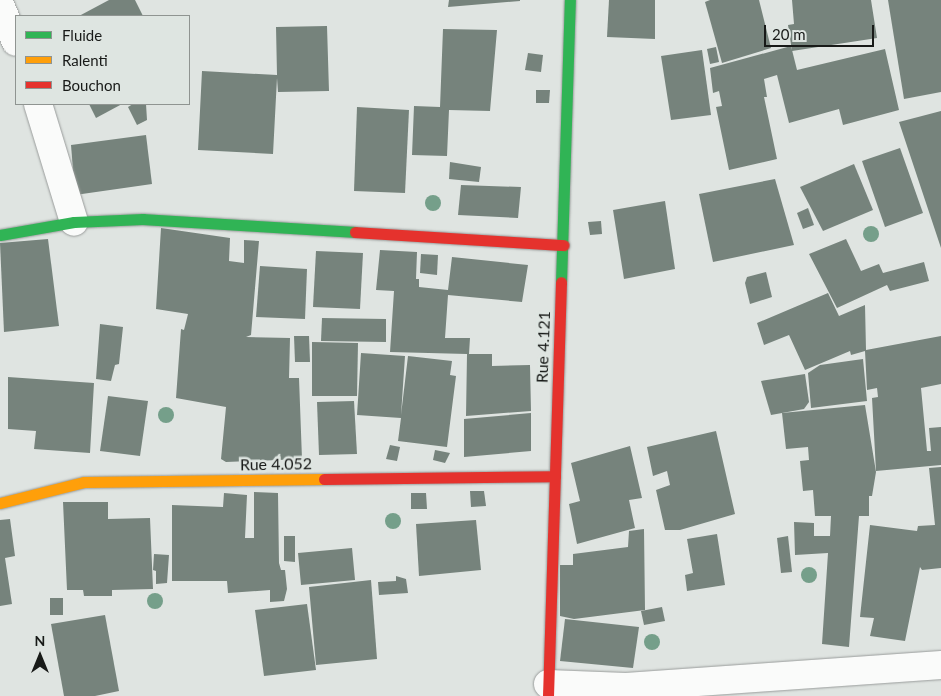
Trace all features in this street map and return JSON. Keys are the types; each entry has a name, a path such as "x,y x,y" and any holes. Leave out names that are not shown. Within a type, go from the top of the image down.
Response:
{"street":[{"name":"Rue 4.121","path":"548,690 564,246 570,0"},
{"path":"0,4 15,40"},
{"path":"38,105 74,222"},
{"path":"0,235 74,222 143,219 564,246"},
{"name":"Rue 4.052","path":"0,503 50,488 84,482 555,476"},
{"path":"548,690 626,687 941,665"}],"building":[{"path":"109,0 135,0 142,15 81,15"},
{"path":"449,0 520,0 520,1 448,7"},
{"path":"609,0 655,0 655,39 607,37"},
{"path":"710,0 759,0 771,48 722,63 705,2"},
{"path":"792,0 871,0 877,38 792,51 788,25 794,24"},
{"path":"888,0 941,0 941,92 904,99"},
{"path":"327,26 329,91 278,92 277,78 273,154 198,150 202,71 277,75 276,27"},
{"path":"443,29 497,30 490,111 449,110 447,156 412,155 414,106 440,107"},
{"path":"791,46 797,70 885,49 899,110 843,125 839,109 789,123 777,75 764,79 767,97 764,97 777,159 729,170 716,107 722,106 719,91 713,93 710,68"},
{"path":"716,47 719,62 710,64 707,49"},
{"path":"702,50 711,115 671,120 661,56"},
{"path":"528,53 543,55 541,72 525,70"},
{"path":"536,90 550,90 549,103 536,103"},
{"path":"90,105 120,105 96,118"},
{"path":"131,105 146,105 147,120 137,125 128,107"},
{"path":"357,107 409,110 405,193 354,191"},
{"path":"941,111 941,248 899,122"},
{"path":"146,135 152,184 75,195 71,145"},
{"path":"900,148 923,213 885,227 862,161"},
{"path":"450,162 481,167 479,182 449,179"},
{"path":"854,164 873,210 823,231 800,187"},
{"path":"775,179 794,245 713,262 699,194"},
{"path":"461,185 521,187 518,218 458,215"},
{"path":"665,201 675,269 624,279 613,210"},
{"path":"808,208 814,225 803,229 797,213"},
{"path":"601,221 602,234 590,235 588,222"},
{"path":"161,228 230,238 229,261 244,263 244,240 259,241 251,335 246,337 290,338 289,378 299,378 302,459 226,462 221,459 226,407 176,398 181,329 184,330 188,314 156,309"},
{"path":"48,239 59,326 4,332 0,243"},
{"path":"846,239 861,271 879,264 883,273 924,262 929,281 890,291 887,285 837,308 809,254"},
{"path":"380,250 417,252 416,279 419,279 419,287 448,290 452,257 528,265 522,302 448,295 445,338 470,338 469,354 492,354 492,366 530,365 531,411 466,416 467,354 390,352 394,291 376,290"},
{"path":"316,251 363,253 360,309 313,307"},
{"path":"421,254 438,255 437,275 420,273"},
{"path":"260,266 307,269 305,319 256,317"},
{"path":"766,272 772,297 750,304 745,283 747,277"},
{"path":"828,293 839,316 865,305 866,350 941,336 941,384 921,388 927,451 931,451 929,428 941,427 941,465 876,471 872,398 878,397 877,388 867,390 865,351 851,355 850,351 805,370 789,335 764,345 757,323"},
{"path":"322,318 386,319 386,342 321,341"},
{"path":"100,324 123,327 119,364 115,365 111,381 96,379"},
{"path":"294,336 309,336 310,362 295,362"},
{"path":"312,342 358,343 357,396 312,396"},
{"path":"361,353 405,356 401,415 408,356 452,361 450,375 456,376 447,447 398,441 401,418 357,415"},
{"path":"863,359 867,401 811,408 808,373 820,365"},
{"path":"805,374 809,402 804,409 771,415 761,381"},
{"path":"8,377 94,383 90,453 34,449 36,431 8,429"},
{"path":"108,396 148,401 140,456 100,451"},
{"path":"354,401 357,454 319,455 317,402"},
{"path":"865,405 876,472 872,496 869,496 869,516 859,516 849,647 822,644 828,553 795,555 794,522 814,523 814,536 830,536 831,516 815,516 813,490 803,491 800,461 809,460 808,447 786,449 782,413"},
{"path":"531,413 531,451 464,457 464,419"},
{"path":"716,431 735,514 680,530 665,530 656,490 670,485 667,471 653,476 647,447"},
{"path":"390,445 400,447 397,461 386,459"},
{"path":"630,446 642,498 629,500 635,528 577,544 569,504 580,501 571,463"},
{"path":"435,450 450,453 445,463 433,460"},
{"path":"941,467 941,568 922,570 920,567 905,641 870,636 874,618 860,617 870,525 917,531 918,526 935,525 929,468"},
{"path":"470,491 484,491 486,506 471,507"},
{"path":"254,492 278,493 279,563 281,570 285,570 287,589 284,601 270,602 270,590 228,593 227,581 172,581 172,505 223,507 224,493 247,495 245,538 254,538"},
{"path":"411,493 426,493 427,509 411,509"},
{"path":"63,502 108,502 108,519 150,518 153,589 112,590 112,596 84,596 83,590 67,590"},
{"path":"10,519 15,556 5,558 12,604 0,606 0,520"},
{"path":"476,520 481,570 419,576 416,524"},
{"path":"644,529 645,610 574,619 560,616 560,565 573,565 573,554 628,547 629,531"},
{"path":"717,534 725,585 687,591 685,575 693,573 687,539"},
{"path":"284,536 295,536 295,562 284,561"},
{"path":"788,536 792,572 781,573 777,538"},
{"path":"352,548 355,580 301,585 298,553"},
{"path":"154,554 169,555 167,583 156,584 156,571 153,570"},
{"path":"396,576 406,579 408,593 379,595 378,582 396,581"},
{"path":"371,580 377,659 316,665 309,587"},
{"path":"50,598 63,598 63,615 50,615"},
{"path":"307,604 316,670 264,676 255,610"},
{"path":"662,607 665,621 644,625 641,611"},
{"path":"105,615 119,691 95,696 64,696 51,624"},
{"path":"565,619 639,627 633,668 560,661"}],"traffic: fast":[{"path":"561,282 570,0"},
{"path":"0,235 74,222 143,219 355,232"}],"traffic: slow":[{"path":"0,503 84,482 324,479"}],"traffic: jam":[{"path":"355,232 564,245"},
{"path":"548,696 561,282"},
{"path":"324,479 555,476"}]}
